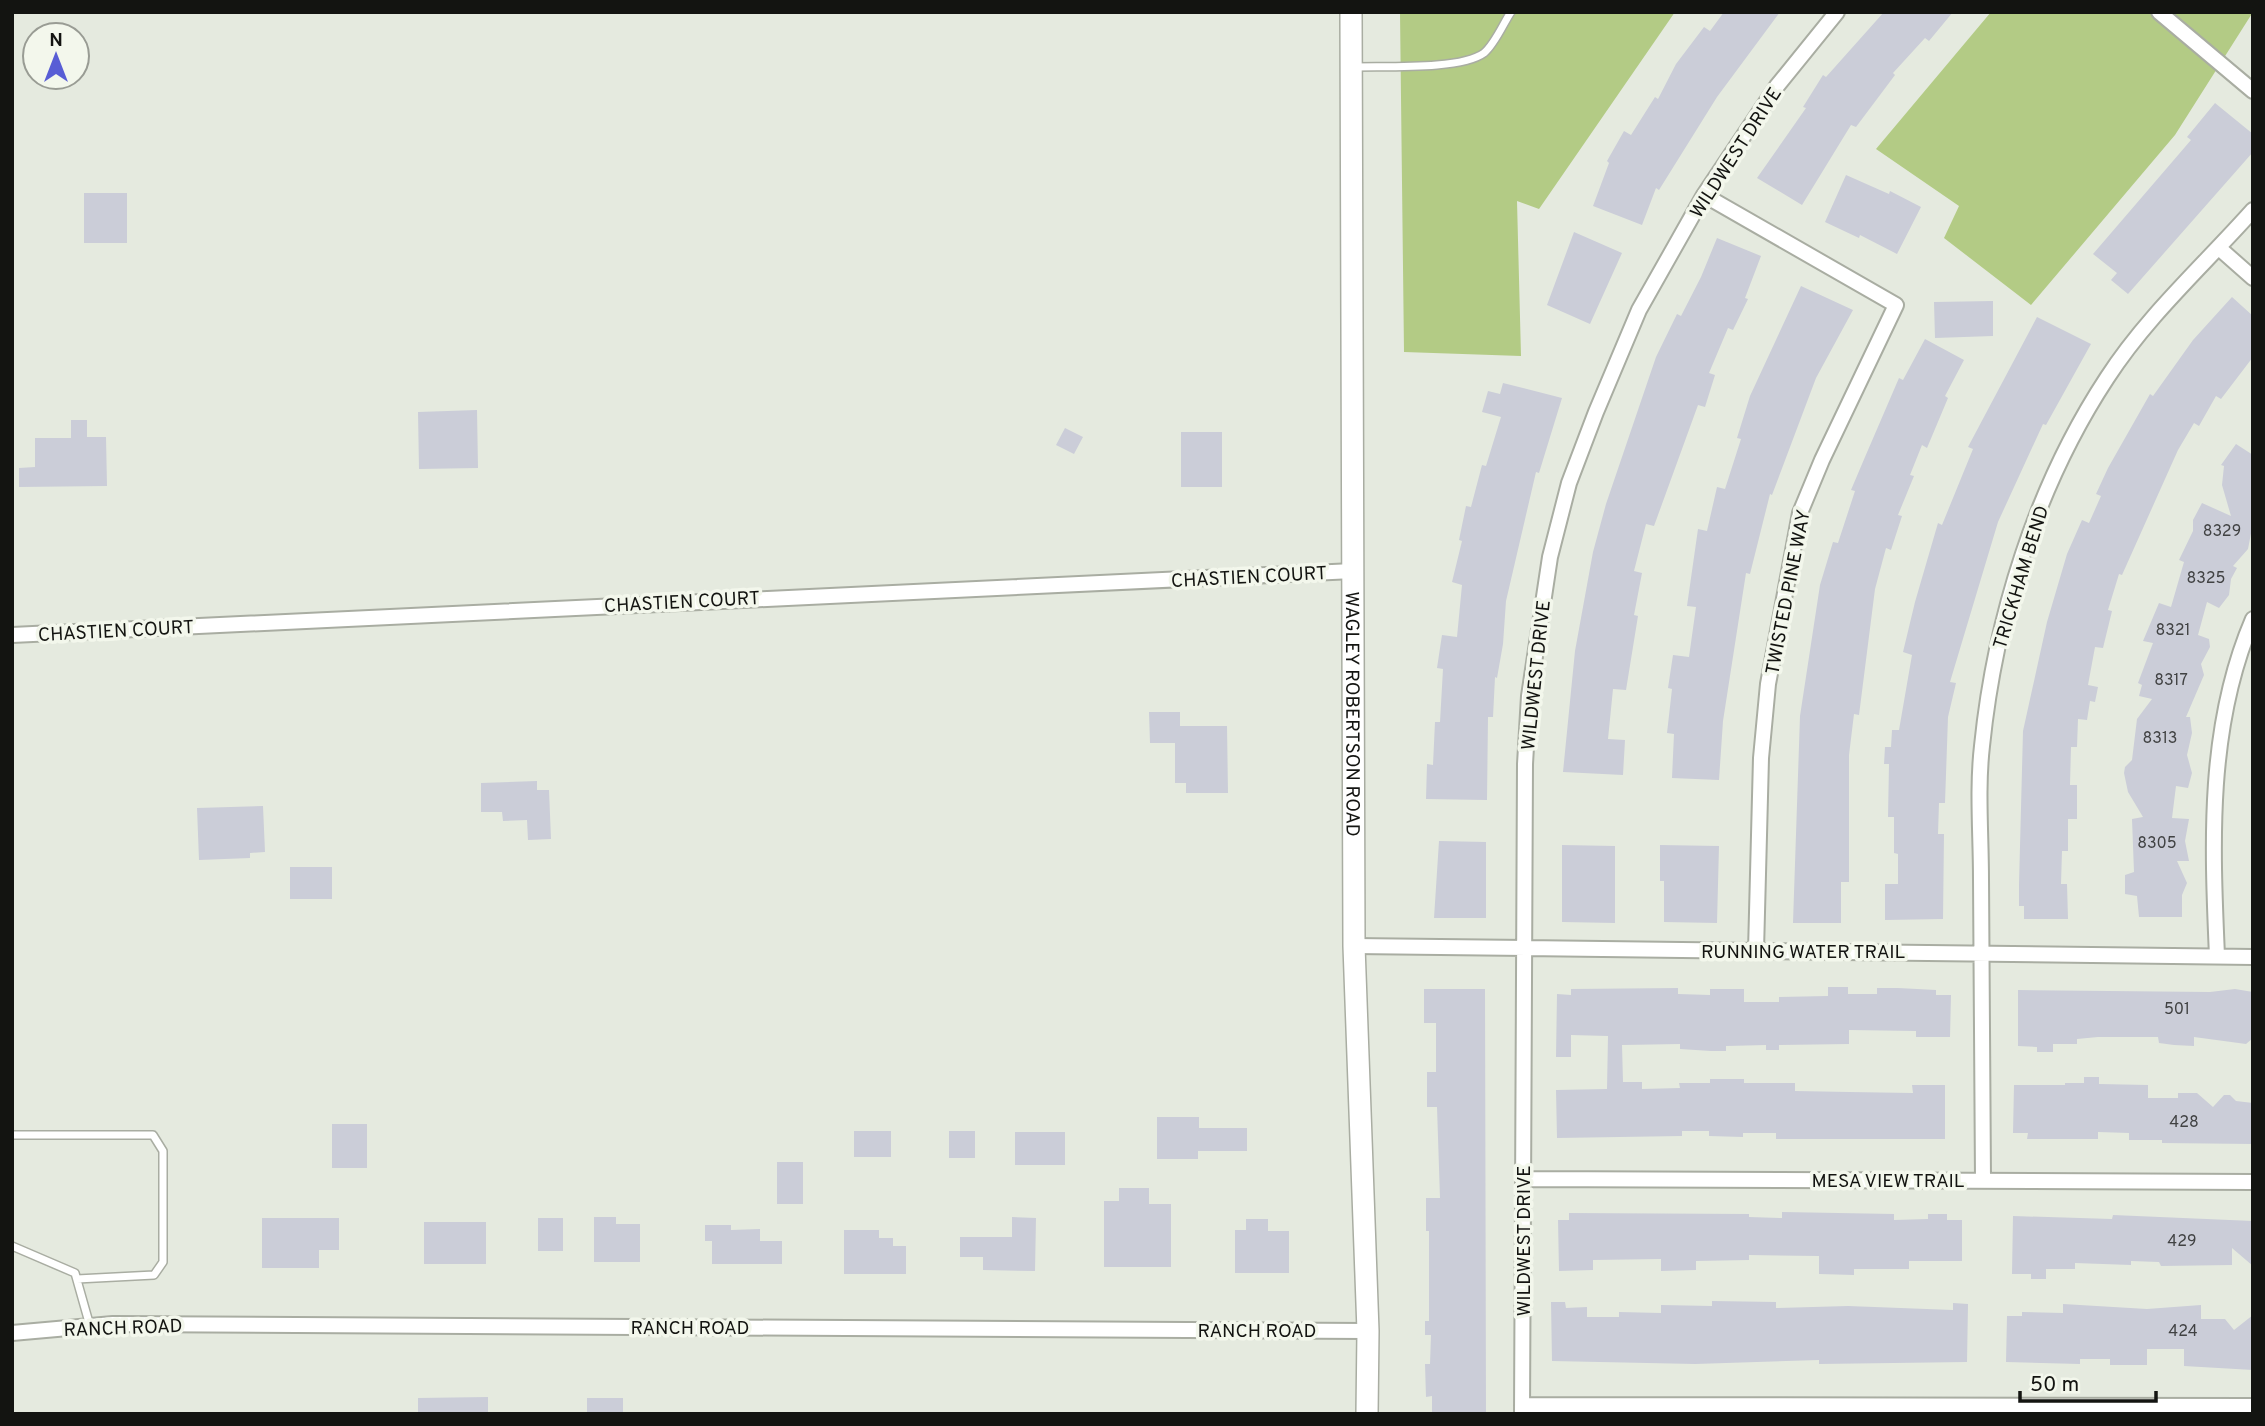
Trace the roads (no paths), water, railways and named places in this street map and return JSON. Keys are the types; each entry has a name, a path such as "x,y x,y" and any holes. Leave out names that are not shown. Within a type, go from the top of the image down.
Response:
{"street":[{"name":"WAGLEY ROBERTSON ROAD","path":"1351,12 1354,946 1368,1331 1367,1414"},
{"name":"WILDWEST DRIVE","path":"1522,1409 1524,951 1529,696 1550,557 1569,483 1639,310 1704,195 1777,86 1836,12"},
{"path":"2159,12 2253,91"},
{"name":"TWISTED PINE WAY","path":"1704,195 1896,305 1822,460 1800,513 1768,684 1762,758 1756,951"},
{"name":"TRICKHAM BEND","path":"1983,1181 1982,749 1993,663 2013,587 2042,506 2072,439 2107,377 2151,319 2253,210"},
{"path":"2219,248 2253,278"},
{"name":"CHASTIEN COURT","path":"12,635 1353,571"},
{"path":"2217,956 2212,846 2219,737 2237,655 2253,619"},
{"name":"RUNNING WATER TRAIL","path":"1354,946 1524,951 1981,952 2253,957"},
{"name":"MESA VIEW TRAIL","path":"1523,1179 2253,1182"},
{"name":"RANCH ROAD","path":"12,1333 90,1326 1368,1331"},
{"path":"1522,1409 2253,1406"}],"lane":[{"path":"1351,67 1436,65 1470,59 1485,52 1511,12"},
{"path":"12,1135 153,1135 163,1151 163,1262 154,1275 77,1279"},
{"path":"12,1246 75,1273 90,1326"}]}
